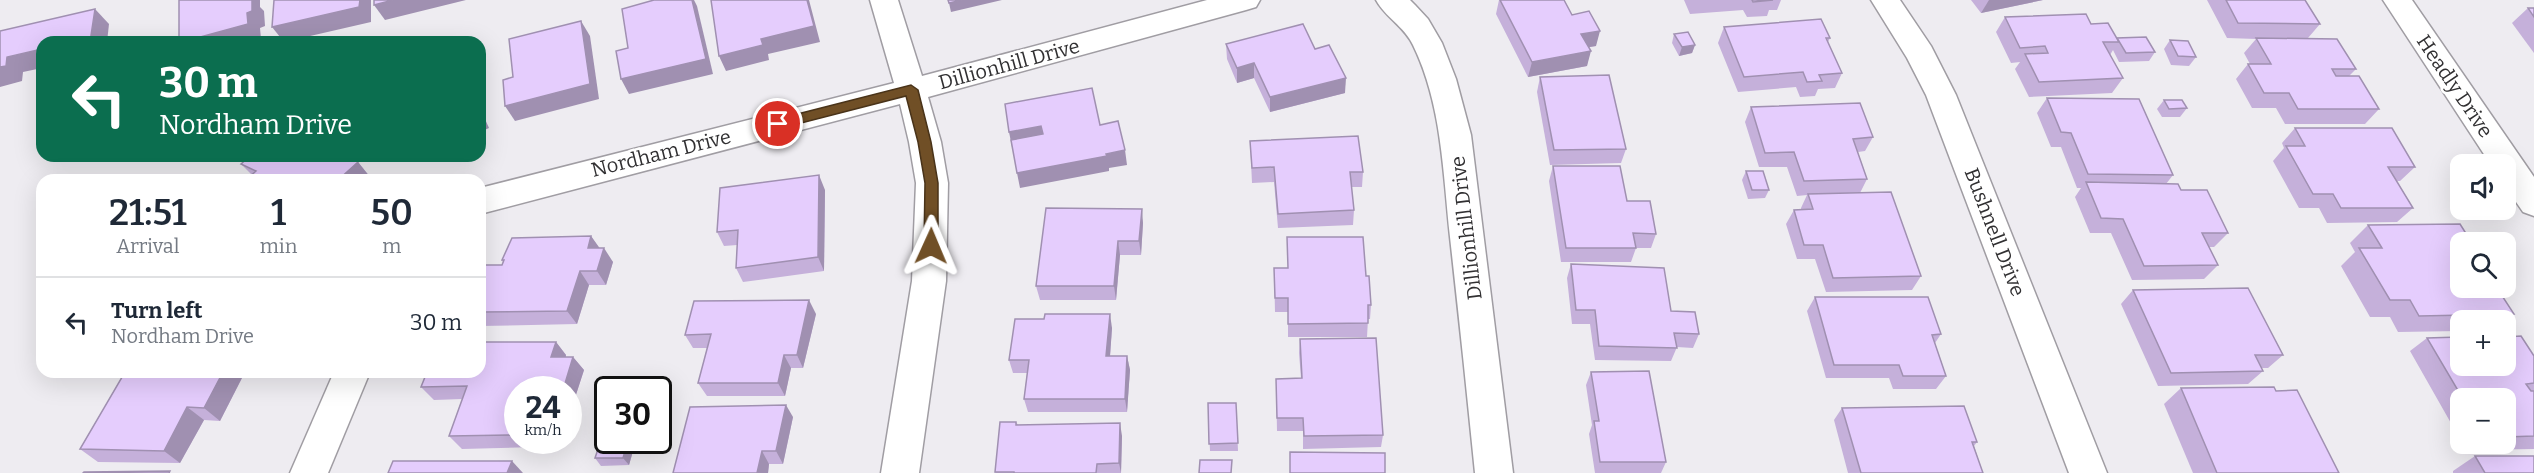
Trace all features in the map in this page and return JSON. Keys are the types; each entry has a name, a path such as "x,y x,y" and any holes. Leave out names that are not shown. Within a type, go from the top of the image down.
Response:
{"street":[{"path":"884,0 925,142 932,183 929,281 900,473"},
{"name":"Dillionhill Drive","path":"911,90 1246,0"},
{"name":"Dillionhill Drive","path":"1390,0 1408,15 1422,34 1443,85 1455,135 1494,473"},
{"name":"Bushnell Drive","path":"1885,0 1920,54 1941,95 2088,473"},
{"name":"Headly Drive","path":"2397,0 2534,203"},
{"name":"Nordham Drive","path":"486,199 911,90"},
{"path":"309,473 349,378"}],"building":[{"path":"179,0 252,0 252,11 247,13 248,24 204,36 179,36"},
{"path":"274,0 360,0 359,7 272,27"},
{"path":"374,0 393,0 374,5"},
{"path":"654,0 692,0 706,59 621,79 616,51 628,48 622,9"},
{"path":"711,0 807,0 814,26 761,39 763,45 719,56"},
{"path":"1500,0 1564,0 1572,15 1589,11 1600,31 1581,34 1591,51 1532,62"},
{"path":"2226,0 2305,0 2320,24 2238,23"},
{"path":"2528,8 2534,8 2534,17"},
{"path":"95,9 91,36 36,36 36,50 7,57 6,66 0,67 0,31"},
{"path":"2086,14 2091,24 2108,23 2119,42 2103,42 2123,78 2039,82 2025,54 2048,53 2045,46 2020,48 2005,17"},
{"path":"1821,19 1830,38 1826,38 1842,73 1819,75 1822,81 1807,82 1803,72 1744,77 1724,27"},
{"path":"581,21 590,84 505,106 503,80 513,77 509,39"},
{"path":"1303,24 1315,49 1329,45 1346,78 1270,97 1254,63 1237,68 1226,44"},
{"path":"1688,32 1695,45 1682,47 1674,34"},
{"path":"2146,37 2155,52 2126,53 2117,38"},
{"path":"2256,38 2337,39 2356,69 2332,69 2336,76 2359,76 2379,109 2298,109 2289,93 2264,93 2248,64 2271,64"},
{"path":"2170,40 2188,41 2196,57 2178,56"},
{"path":"1609,75 1626,149 1554,150 1540,77"},
{"path":"1092,88 1100,125 1118,121 1125,150 1106,154 1107,156 1017,173 1011,140 1043,134 1041,126 1009,132 1005,104"},
{"path":"2047,98 2139,99 2173,175 2088,174 2071,133 2061,132"},
{"path":"2164,100 2182,100 2187,108 2169,109"},
{"path":"1860,103 1873,137 1853,139 1867,179 1804,181 1794,152 1765,153 1751,107"},
{"path":"2295,128 2392,128 2415,167 2388,167 2413,208 2341,208 2333,194 2313,194 2286,146 2305,146"},
{"path":"1358,136 1363,172 1350,172 1354,210 1278,214 1274,167 1252,168 1250,141"},
{"path":"243,162 358,162 345,174 253,174 256,171 241,164"},
{"path":"1553,166 1620,166 1627,201 1650,201 1656,234 1633,233 1636,248 1566,248"},
{"path":"1746,171 1763,171 1769,190 1752,190"},
{"path":"819,175 818,257 736,268 738,230 717,232 720,188"},
{"path":"2086,182 2178,184 2181,190 2207,190 2228,233 2202,233 2218,265 2144,266 2123,219 2101,218"},
{"path":"1891,192 1921,276 1833,278 1823,245 1804,245 1794,210 1813,209 1808,194"},
{"path":"1046,208 1142,209 1139,241 1118,241 1114,286 1036,286"},
{"path":"2460,224 2465,232 2450,232 2450,298 2504,298 2511,310 2450,310 2450,315 2419,316 2410,300 2390,300 2359,248 2382,248 2368,225"},
{"path":"591,236 588,248 604,248 597,271 580,271 567,311 486,312 486,265 502,265 512,238"},
{"path":"1287,237 1363,237 1371,305 1368,305 1368,323 1288,324 1288,298 1275,298 1274,268 1288,268"},
{"path":"1571,264 1664,268 1671,311 1695,312 1699,334 1674,333 1677,348 1599,346 1595,310 1576,310"},
{"path":"2248,288 2283,355 2255,355 2263,371 2171,373 2133,290"},
{"path":"1815,297 1928,297 1941,334 1932,335 1946,376 1903,376 1899,365 1834,365"},
{"path":"809,300 797,355 784,355 778,383 698,383 711,334 685,335 694,301"},
{"path":"1045,314 1110,314 1106,356 1127,356 1125,399 1024,399 1029,360 1009,360 1015,319 1044,319"},
{"path":"2516,336 2521,336 2534,356 2534,383 2526,384 2531,391 2534,391 2534,436 2516,437 2516,388 2457,388 2427,338 2450,337 2450,376 2516,376"},
{"path":"1376,338 1383,435 1304,436 1303,418 1277,418 1276,379 1302,378 1300,339"},
{"path":"486,342 556,342 551,357 573,357 567,376 504,376 504,435 449,436 467,386 421,387 425,378 486,378"},
{"path":"1649,371 1666,462 1600,462 1594,421 1599,421 1591,372"},
{"path":"121,378 220,378 204,408 187,407 164,451 80,449"},
{"path":"2274,387 2276,391 2297,390 2339,473 2217,473 2181,388"},
{"path":"1208,403 1236,403 1238,443 1209,444"},
{"path":"786,405 776,451 762,451 757,473 673,473 690,407"},
{"path":"1964,406 1977,442 1972,442 1983,473 1861,473 1842,408"},
{"path":"1000,422 1016,422 1016,425 1120,423 1119,463 1097,464 1096,473 995,472"},
{"path":"1290,452 1385,453 1385,473 1290,473"},
{"path":"596,454 624,454 623,458 595,458"},
{"path":"2475,456 2534,456 2534,473 2485,473"},
{"path":"1200,460 1232,460 1231,473 1199,473"},
{"path":"393,461 512,461 507,473 388,473"},
{"path":"170,471 169,473 83,473 84,472"}],"route":[{"path":"778,124 911,90 925,142 932,183 931,246"}]}
